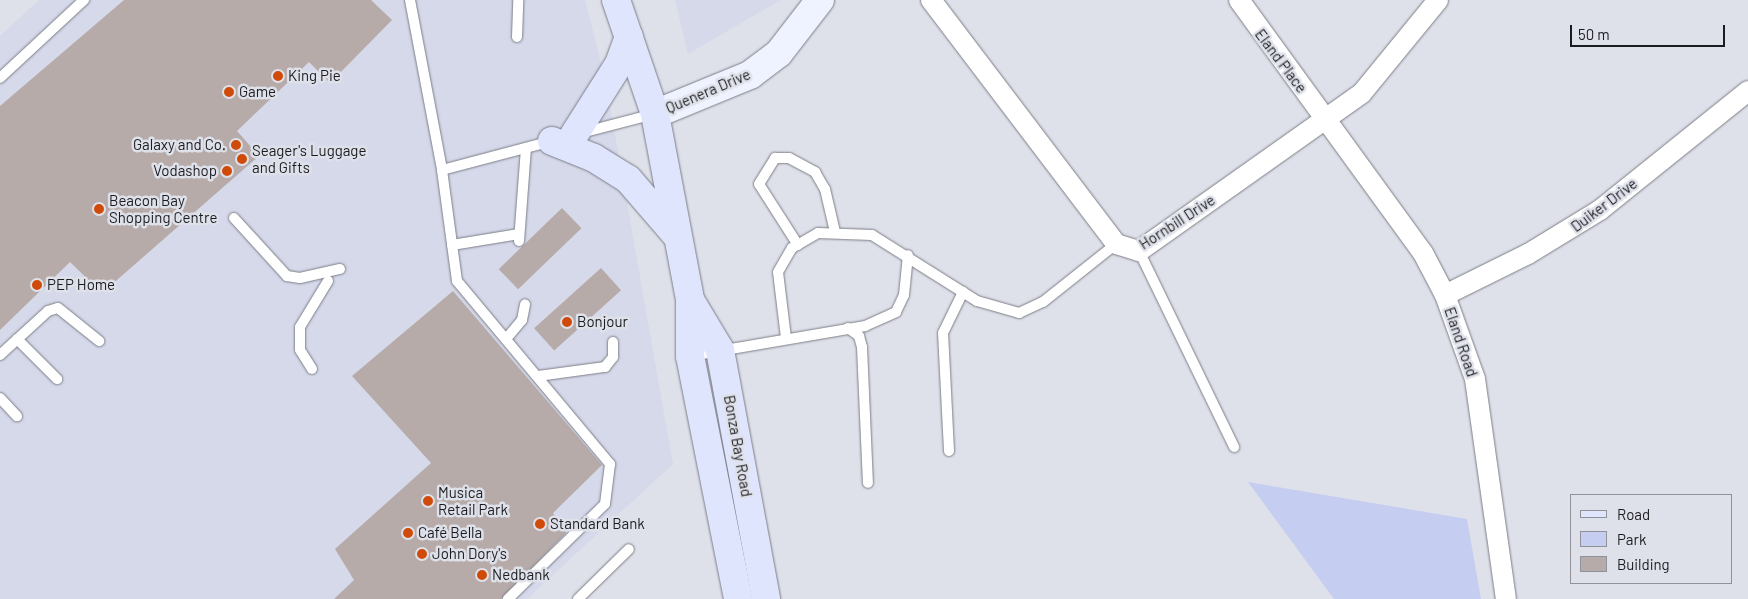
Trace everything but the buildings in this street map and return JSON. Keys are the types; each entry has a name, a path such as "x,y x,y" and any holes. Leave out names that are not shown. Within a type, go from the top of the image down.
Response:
{"main road":[{"name":"Bonza Bay Road","path":"616,0 654,114 690,300 690,356 738,599"},
{"path":"629,38 619,64 563,138 628,179 678,238"},
{"name":"Bonza Bay Road","path":"690,300 720,350 766,599"}],"street":[{"name":"Quenera Drive","path":"654,114 750,75 779,52 820,0"},
{"name":"Hornbill Drive","path":"931,0 1116,244 1139,251 1326,120 1375,79 1438,0"},
{"name":"Eland Place","path":"1239,0 1326,120"},
{"name":"Duiker Drive","path":"1445,295 1528,254 1600,210 1748,91"},
{"name":"Eland Road","path":"1326,120 1423,253 1445,295 1475,379 1498,564 1506,599"}],"lane":[{"path":"0,78 84,0"},
{"path":"410,0 442,170 457,281 566,409 610,464 605,504 508,599"},
{"path":"517,37 518,0"},
{"path":"442,170 654,114"},
{"path":"452,245 519,237 526,148"},
{"path":"798,245 759,184 775,158 790,158 815,172 825,188 835,232"},
{"path":"234,218 287,276 300,278 340,269"},
{"path":"786,338 778,272 784,257 798,245 818,233 835,232 872,235 908,255 963,292 994,308 1019,312 1043,302 1116,244"},
{"path":"1139,251 1234,446"},
{"path":"690,356 848,328 896,312 904,295 908,255"},
{"path":"312,369 300,350 299,333 328,281"},
{"path":"950,451 942,341 963,292"},
{"path":"506,339 522,320 525,304"},
{"path":"0,355 17,339 58,308 99,341"},
{"path":"848,328 859,336 862,347 868,483"},
{"path":"17,339 57,379"},
{"path":"538,376 605,367 613,357 613,342"},
{"path":"0,398 17,416"},
{"path":"578,599 629,549"}],"shaded area":[{"path":"39,0 585,0 605,78 673,464 527,599 0,599 0,36"},
{"path":"675,0 781,0 688,54"}],"green space":[{"path":"1248,482 1467,519 1481,599 1334,599"}],"place":[{"name":"King Pie","path":"278,76"},
{"name":"Game","path":"229,92"},
{"name":"Galaxy and Co.","path":"236,145"},
{"name":"Seager's Luggage and Gifts","path":"242,159"},
{"name":"Vodashop","path":"227,171"},
{"name":"Beacon Bay Shopping Centre","path":"99,209"},
{"name":"PEP Home","path":"37,285"},
{"name":"Bonjour","path":"567,322"},
{"name":"Musica Retail Park","path":"428,501"},
{"name":"Standard Bank","path":"540,524"},
{"name":"Café Bella","path":"408,533"},
{"name":"John Dory's","path":"422,554"},
{"name":"Nedbank","path":"482,575"}]}
